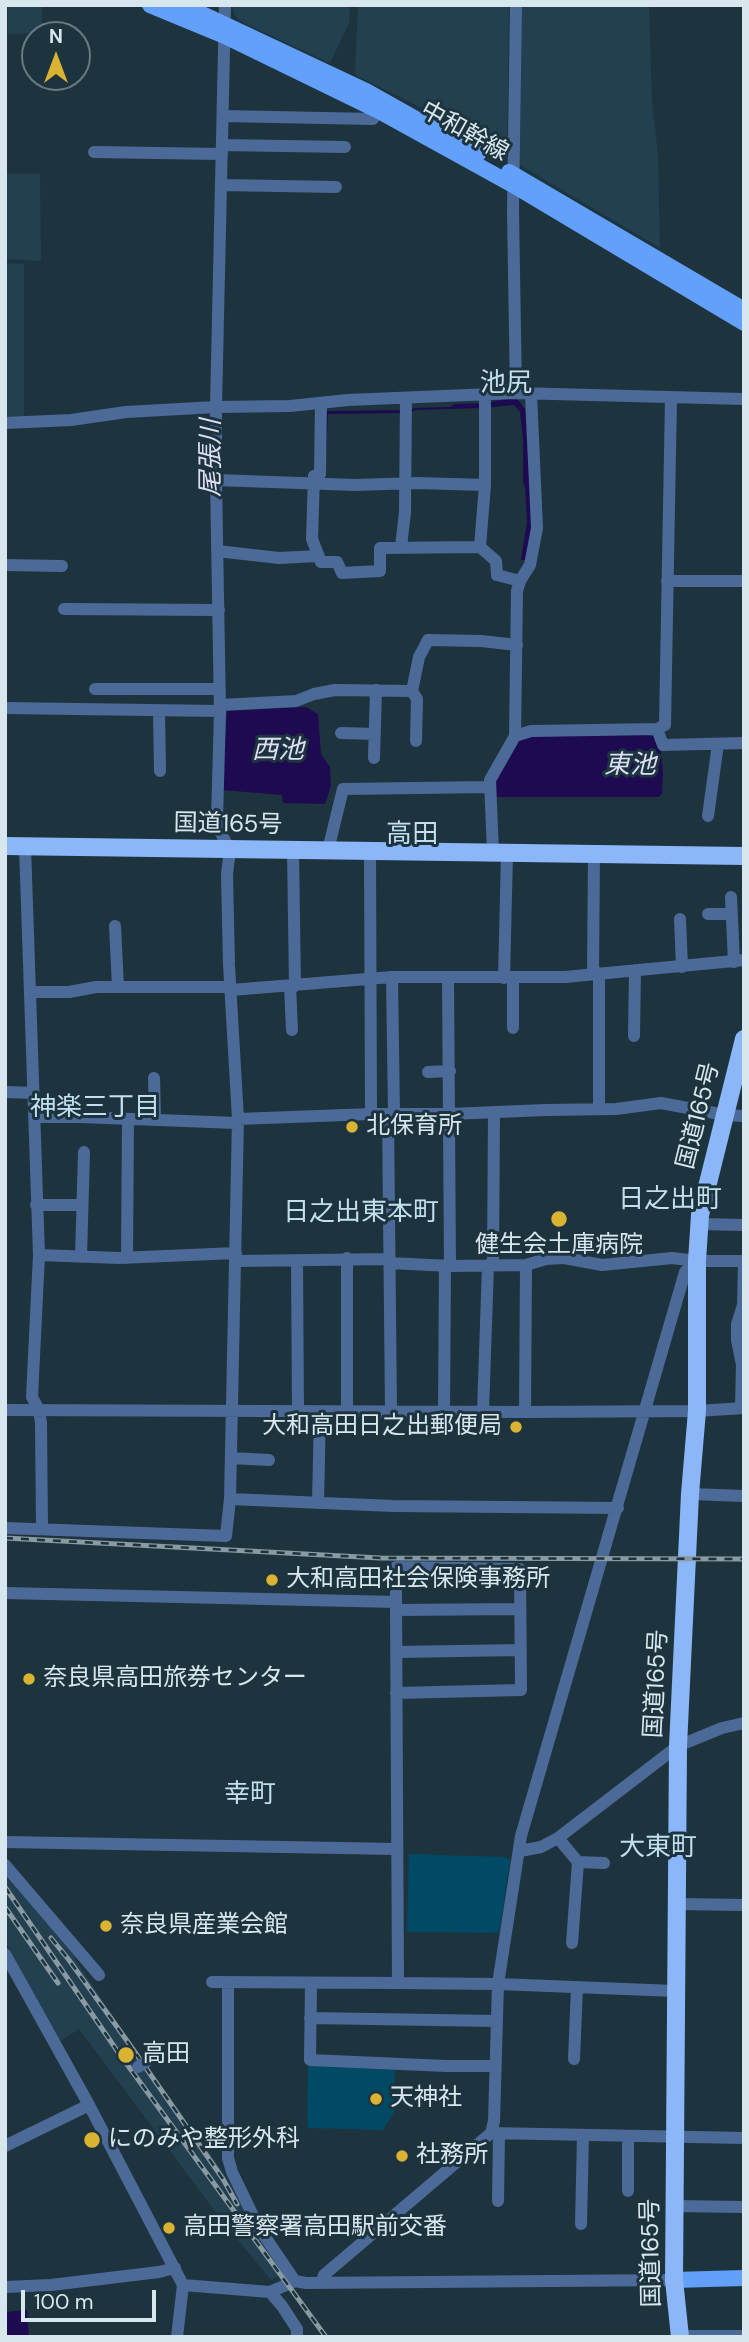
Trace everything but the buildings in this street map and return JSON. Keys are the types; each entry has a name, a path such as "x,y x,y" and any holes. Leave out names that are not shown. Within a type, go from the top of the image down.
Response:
{"highway":[{"name":"国道165号","path":"5,846 744,856"},
{"name":"国道165号","path":"680,2337 674,2280 678,1746 690,1494 697,1411 697,1261 700,1224 744,1039"}],"main road":[{"name":"中和幹線","path":"150,5 225,31 366,91 744,323"},
{"name":"中和幹線","path":"183,5 225,31 513,180 744,310"},
{"path":"674,2280 744,2278"}],"street":[{"path":"5,1528 226,1536 230,1499 238,1121 227,874 230,850 217,826 217,551 212,408 225,5"},
{"path":"516,5 513,180 516,393"},
{"path":"223,117 373,119 379,111"},
{"path":"94,152 345,147"},
{"path":"221,185 336,187"},
{"path":"5,423 71,420 113,413 290,407 321,403 406,407 485,402 516,393 744,399"},
{"path":"513,1028 500,853 489,787 492,775 515,736 517,591 530,565 537,528 531,394"},
{"path":"515,736 531,731 657,729 665,725 671,398"},
{"path":"480,547 485,485 485,402"},
{"path":"321,403 320,474 314,476 312,539 321,562 337,562 342,573 380,571 380,548 480,547 496,561 497,575 520,581"},
{"path":"401,547 406,407"},
{"path":"216,480 367,485 485,485"},
{"path":"217,551 267,557 318,556"},
{"path":"5,565 62,566"},
{"path":"667,581 744,582"},
{"path":"64,609 216,610"},
{"path":"416,741 417,699 412,691 419,657 428,640 517,645"},
{"path":"95,689 217,689"},
{"path":"5,708 218,710 296,701 335,690 412,691"},
{"path":"374,758 376,690"},
{"path":"159,711 160,771"},
{"path":"657,729 663,745 744,743"},
{"path":"341,733 375,734"},
{"path":"708,816 718,744"},
{"path":"328,850 344,789 489,787"},
{"path":"25,847 39,1255 32,1397 39,1410 41,1423 42,1528"},
{"path":"292,1030 293,850"},
{"path":"370,851 371,1114"},
{"path":"594,853 599,1109"},
{"path":"31,992 118,987 231,989 392,977 565,977 739,961 731,897"},
{"path":"708,914 732,914"},
{"path":"680,919 682,967"},
{"path":"116,926 118,987"},
{"path":"634,1036 635,970"},
{"path":"391,1411 392,977"},
{"path":"444,1411 450,1114 448,977"},
{"path":"428,1072 450,1071"},
{"path":"154,1077 155,1119"},
{"path":"5,1092 34,1093"},
{"path":"34,1117 238,1121 371,1114 599,1109 661,1103 744,1116"},
{"path":"483,1412 494,1112"},
{"path":"127,1258 128,1119"},
{"path":"81,1257 83,1152"},
{"path":"36,1205 82,1205"},
{"path":"700,1224 744,1225"},
{"path":"5,1409 525,1412 697,1411 742,1408 743,1369 737,1340 737,1324 743,1305 744,1261 671,1258 602,1265 564,1258 546,1259 526,1265 448,1265 347,1258 297,1260 39,1255"},
{"path":"347,1258 347,1411"},
{"path":"297,1260 298,1411"},
{"path":"498,2202 494,2121 498,1984 501,1950 521,1836 685,1272 697,1261"},
{"path":"525,1412 526,1265"},
{"path":"318,1503 320,1411"},
{"path":"231,1458 269,1460"},
{"path":"690,1494 744,1496"},
{"path":"230,1499 393,1506 618,1508"},
{"path":"396,1693 521,1689 520,1569 396,1567 396,1606 396,1652 396,1693 396,1849 398,1983"},
{"path":"5,1593 520,1609"},
{"path":"396,1652 521,1650"},
{"path":"520,1851 541,1847 558,1838 678,1746 722,1728 744,1723"},
{"path":"558,1838 578,1862 572,1943"},
{"path":"5,1842 396,1849"},
{"path":"578,1862 604,1863"},
{"path":"5,1865 99,1975"},
{"path":"676,1904 744,1905"},
{"path":"5,1954 89,2105 183,2285 177,2337"},
{"path":"212,1983 498,1984 675,1991"},
{"path":"228,1983 230,2165 259,2228 295,2281"},
{"path":"310,1984 310,2060 495,2066"},
{"path":"574,2059 577,1987"},
{"path":"310,2018 497,2021"},
{"path":"5,2146 89,2105"},
{"path":"322,2282 324,2276 495,2133 744,2138"},
{"path":"581,2224 583,2135"},
{"path":"628,2136 628,2191"},
{"path":"674,2206 744,2207"},
{"path":"5,2287 73,2282 175,2268"},
{"path":"183,2285 270,2292 295,2281 674,2280"},
{"path":"270,2292 297,2329 297,2337"},
{"path":"680,2337 744,2336"}],"shaded area":[{"path":"8,5 42,5 42,21 21,21 21,34 8,34"},
{"path":"232,5 350,5 349,23 330,63 244,23 235,16"},
{"path":"358,5 509,5 507,157 414,104 355,75"},
{"path":"521,5 649,5 652,102 658,155 660,248 520,165"},
{"path":"7,174 40,174 41,261 5,259"},
{"path":"5,263 24,264 24,418 5,418"},
{"path":"409,1854 505,1857 510,1861 499,1933 407,1932"},
{"path":"5,1869 77,1956 75,1959 218,2165 286,2272 271,2280 223,2222 79,2029 59,2042 5,1940"},
{"path":"308,2065 395,2070 394,2112 383,2130 307,2128"}],"water":[{"path":"517,399 525,409 532,528 526,560 521,560 527,522 523,439 520,412 514,405 416,410 408,413 328,414 325,479 323,475 324,411 409,410"},
{"name":"西池","path":"306,707 318,714 321,754 330,767 331,786 325,804 283,803 282,795 222,790 227,711"},
{"name":"東池","path":"643,733 656,737 661,753 663,773 662,793 659,797 497,797 493,791 493,780 517,740 526,735"},
{"path":"27,2310 29,2337 5,2337 5,2312"}],"railway":[{"path":"5,1538 380,1558 744,1559"},
{"path":"5,1887 118,2052 326,2337"},
{"path":"5,1907 58,1983"},
{"path":"51,1938 130,2045 223,2179 237,2204"}],"place":[{"name":"北保育所","path":"352,1127"},
{"name":"健生会土庫病院","path":"559,1219"},
{"name":"大和高田日之出郵便局","path":"516,1427"},
{"name":"大和高田社会保険事務所","path":"272,1580"},
{"name":"奈良県高田旅券センター","path":"29,1679"},
{"name":"奈良県産業会館","path":"106,1926"},
{"name":"高田","path":"126,2055"},
{"name":"天神社","path":"376,2099"},
{"name":"にのみや整形外科","path":"92,2140"},
{"name":"社務所","path":"402,2156"},
{"name":"高田警察署高田駅前交番","path":"169,2228"}],"district":[{"name":"池尻","path":"506,384"},
{"name":"高田","path":"412,835"},
{"name":"神楽三丁目","path":"95,1108"},
{"name":"日之出町","path":"670,1200"},
{"name":"日之出東本町","path":"361,1213"},
{"name":"幸町","path":"250,1795"},
{"name":"大東町","path":"658,1848"}],"water label":[{"name":"尾張川","path":"212,458"}]}
